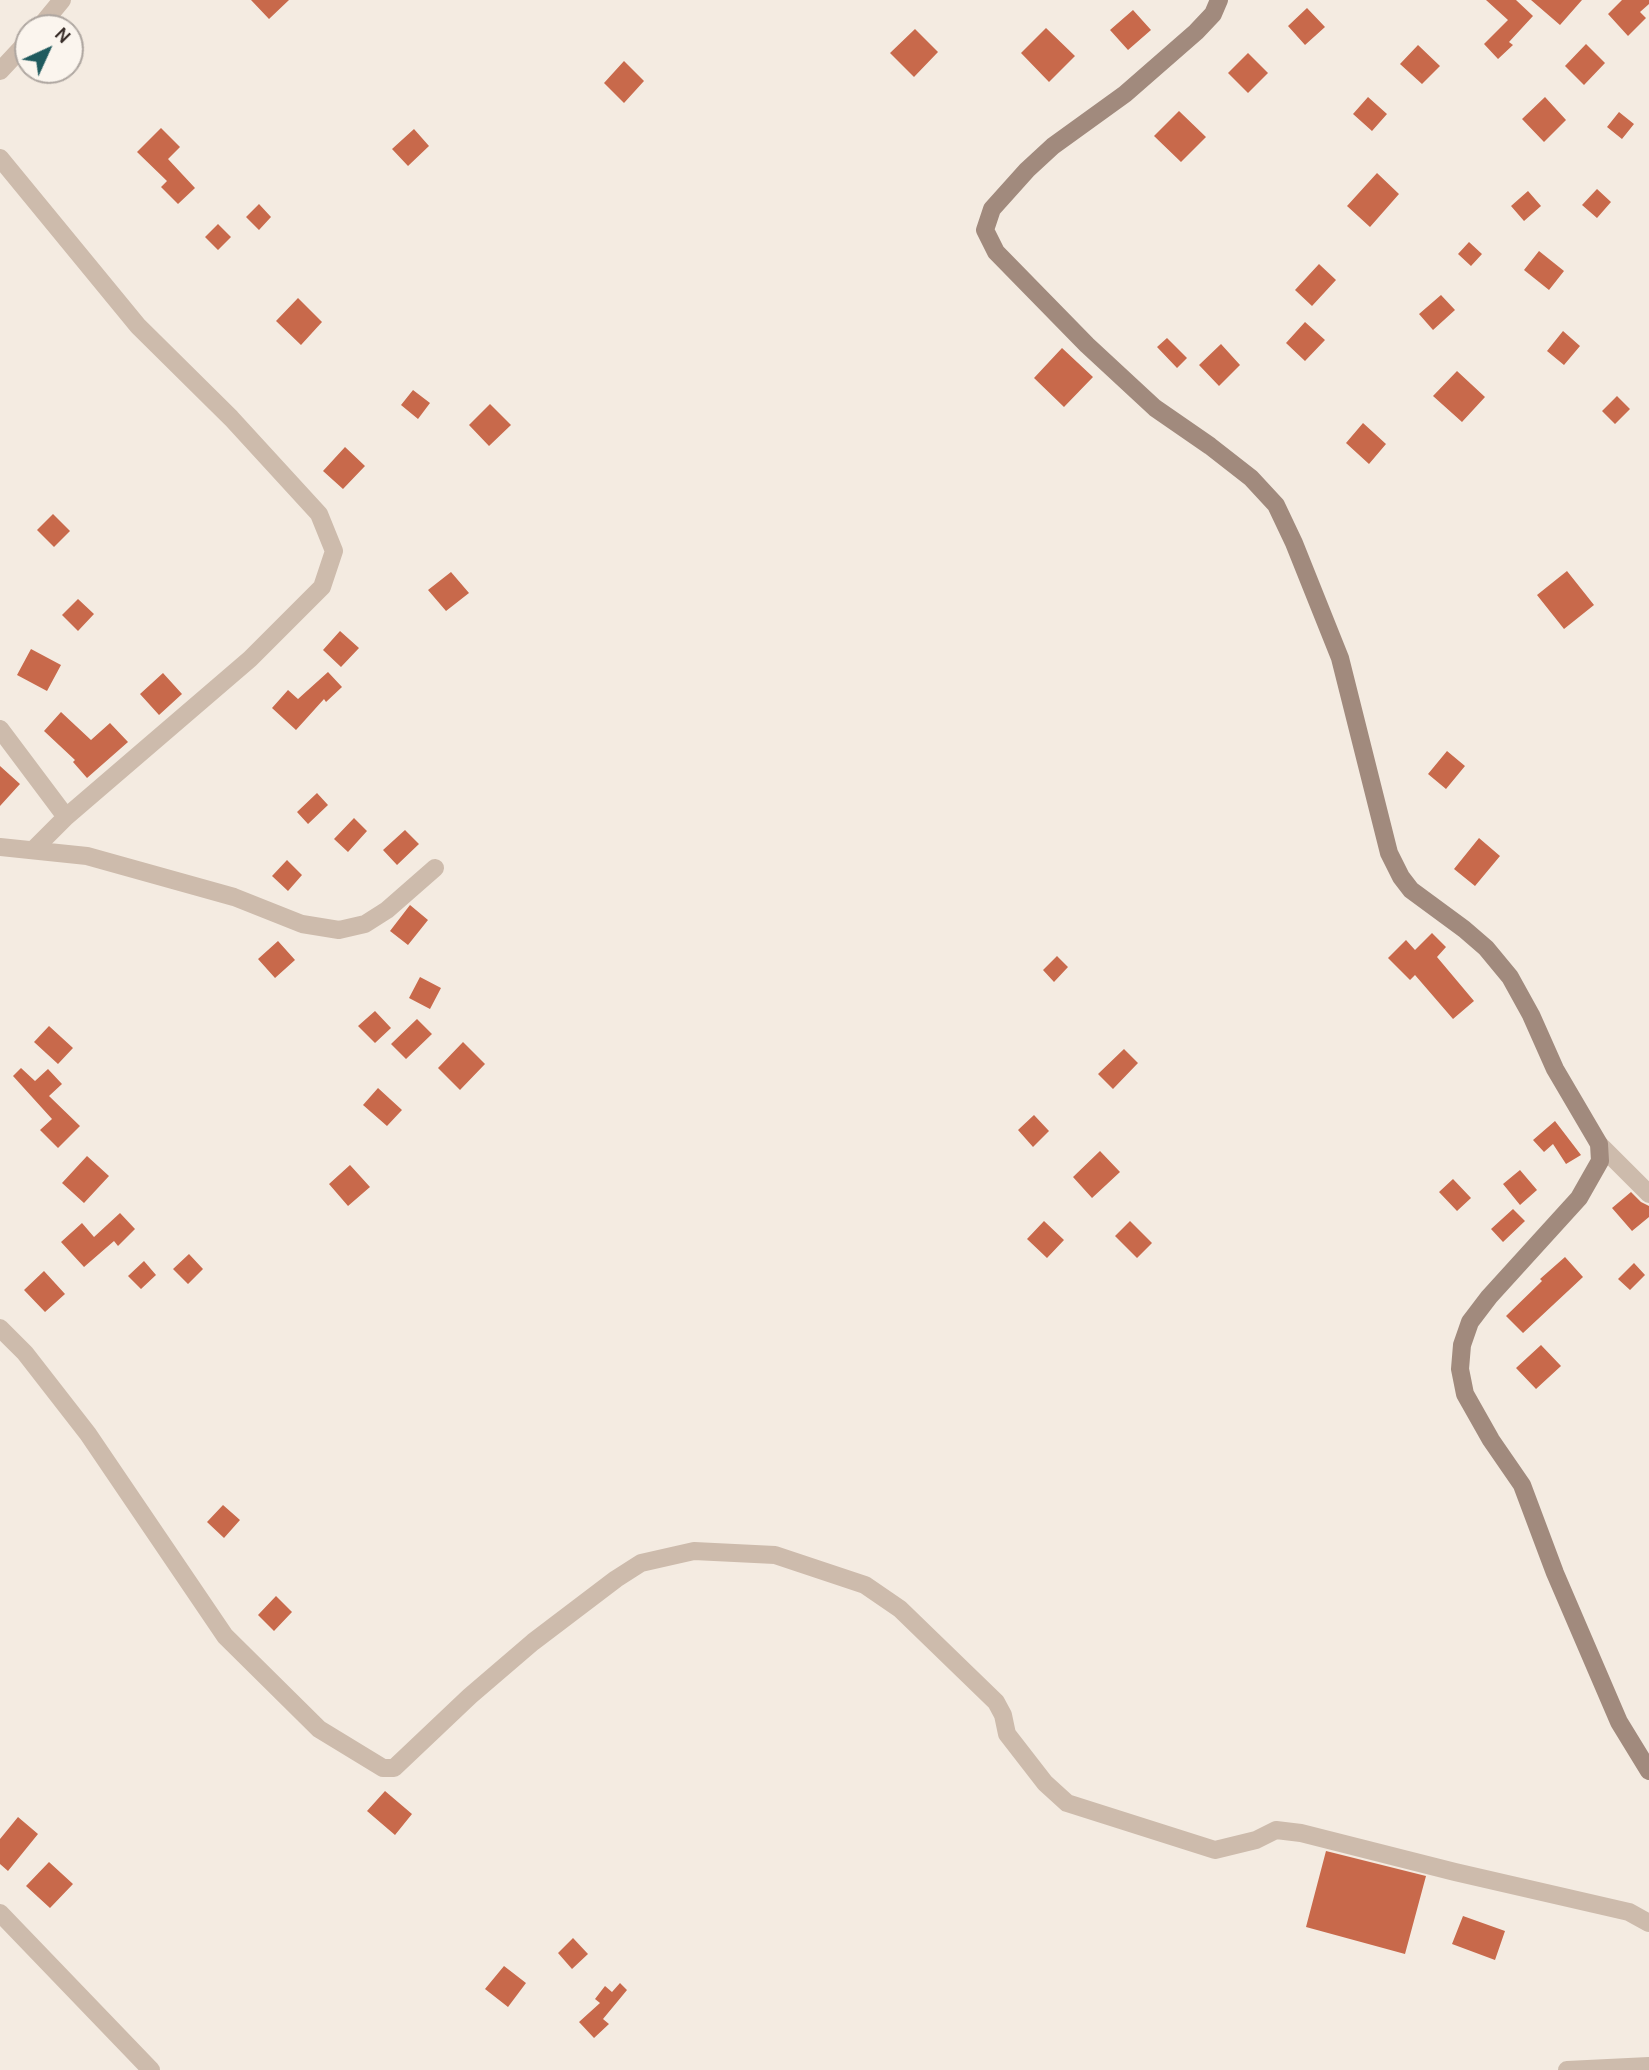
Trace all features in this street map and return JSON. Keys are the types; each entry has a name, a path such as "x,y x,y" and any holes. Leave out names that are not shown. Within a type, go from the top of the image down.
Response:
{"main road":[{"path":"1219,0 1213,14 1196,32 1125,94 1053,146 1027,170 992,209 985,230 996,252 1087,345 1155,408 1251,478 1276,505 1294,543 1339,658 1389,853 1401,877 1410,890 1486,948 1510,978 1531,1015 1555,1069 1599,1144 1600,1161 1579,1198 1489,1297 1470,1322 1462,1345 1460,1369 1465,1394 1491,1440 1522,1485 1555,1573 1619,1722 1649,1771"}],"street":[{"path":"50,14 62,0"},
{"path":"0,71 14,56"},
{"path":"0,158 138,326 231,418 319,514 334,551 322,587 250,659 66,817 33,850"},
{"path":"0,729 66,817"},
{"path":"0,847 87,856 234,897 302,924 339,930 365,924 387,910 435,868"},
{"path":"1599,1144 1649,1194"},
{"path":"0,1328 24,1353 88,1434 225,1636 319,1729 383,1768 394,1769 470,1696 533,1642 641,1563 694,1550 775,1555 865,1585 900,1609 996,1702 1007,1734 1045,1783 1067,1803 1215,1850 1256,1840 1276,1830 1301,1833 1629,1912 1649,1923"},
{"path":"0,1913 151,2070"},
{"path":"1567,2070 1649,2066"}],"building":[{"path":"251,0 289,0 269,19"},
{"path":"1486,0 1516,0 1533,16 1509,42 1513,45 1498,59 1484,44 1508,20"},
{"path":"1531,0 1582,0 1560,25"},
{"path":"1622,0 1649,0 1649,4 1640,12 1646,18 1628,36 1608,14"},
{"path":"1307,8 1325,27 1305,45 1288,26"},
{"path":"1133,10 1151,30 1128,50 1110,30"},
{"path":"1046,28 1075,56 1049,82 1021,53"},
{"path":"915,29 938,52 914,77 890,53"},
{"path":"1586,44 1605,63 1584,85 1565,66"},
{"path":"1418,45 1440,66 1422,84 1400,64"},
{"path":"1248,53 1268,73 1248,93 1228,73"},
{"path":"624,61 644,81 624,103 604,83"},
{"path":"1368,97 1387,114 1372,131 1353,114"},
{"path":"1545,97 1566,120 1544,142 1522,119"},
{"path":"1179,111 1206,137 1181,162 1154,136"},
{"path":"1619,112 1634,124 1622,139 1607,127"},
{"path":"161,128 180,147 168,159 195,188 178,204 161,187 167,181 137,152"},
{"path":"414,129 429,146 408,166 392,149"},
{"path":"1377,173 1399,194 1370,227 1347,206"},
{"path":"1597,189 1611,202 1597,218 1582,205"},
{"path":"1528,191 1541,206 1524,221 1511,206"},
{"path":"259,204 271,217 259,230 246,217"},
{"path":"218,224 231,237 218,250 205,237"},
{"path":"1469,242 1482,254 1471,266 1458,254"},
{"path":"1539,251 1564,271 1549,290 1524,270"},
{"path":"1319,264 1336,280 1312,306 1295,290"},
{"path":"1441,295 1455,310 1433,330 1419,314"},
{"path":"298,298 322,322 301,345 276,321"},
{"path":"1305,322 1325,340 1305,361 1286,343"},
{"path":"1563,331 1580,346 1564,365 1547,351"},
{"path":"1167,338 1187,358 1177,368 1157,347"},
{"path":"1221,344 1240,365 1219,386 1199,365"},
{"path":"1062,348 1093,377 1064,407 1034,378"},
{"path":"1457,371 1485,397 1462,422 1433,396"},
{"path":"413,390 430,403 418,419 401,405"},
{"path":"1617,396 1630,409 1615,424 1602,411"},
{"path":"490,404 511,425 489,446 469,425"},
{"path":"1363,423 1386,444 1369,464 1346,443"},
{"path":"345,447 365,466 343,489 323,471"},
{"path":"53,514 70,531 54,547 37,530"},
{"path":"1567,571 1594,605 1564,629 1537,595"},
{"path":"451,572 469,593 446,611 428,590"},
{"path":"78,599 94,614 78,631 62,615"},
{"path":"340,631 359,648 341,667 323,650"},
{"path":"31,649 61,665 47,691 17,675"},
{"path":"328,672 342,687 326,702 324,699 296,730 272,708 288,690 298,699"},
{"path":"163,673 182,694 159,715 140,694"},
{"path":"61,712 91,740 110,723 128,742 87,778 73,762 75,760 44,731"},
{"path":"1447,751 1465,766 1446,789 1428,774"},
{"path":"0,766 20,784 0,806"},
{"path":"317,793 328,805 308,824 297,812"},
{"path":"354,818 367,831 348,852 334,839"},
{"path":"405,830 419,844 397,865 383,850"},
{"path":"1479,838 1500,856 1475,886 1454,869"},
{"path":"287,860 302,875 288,891 272,876"},
{"path":"410,905 428,920 408,945 390,931"},
{"path":"1432,933 1446,947 1437,957 1474,1001 1453,1019 1415,975 1410,980 1388,958 1406,940 1415,950"},
{"path":"278,941 295,960 275,978 258,959"},
{"path":"1057,956 1068,967 1054,982 1043,970"},
{"path":"420,977 441,988 430,1009 409,998"},
{"path":"375,1011 391,1028 375,1043 358,1026"},
{"path":"417,1019 432,1034 406,1059 391,1044"},
{"path":"49,1026 73,1048 58,1064 34,1042"},
{"path":"463,1042 485,1064 460,1090 438,1068"},
{"path":"1124,1049 1138,1063 1113,1089 1098,1074"},
{"path":"21,1068 35,1081 48,1069 62,1084 49,1096 80,1126 58,1148 40,1130 52,1119 13,1076"},
{"path":"378,1088 402,1110 387,1126 363,1105"},
{"path":"1034,1115 1049,1131 1033,1147 1018,1130"},
{"path":"1555,1121 1581,1155 1566,1164 1553,1144 1544,1152 1533,1140"},
{"path":"1100,1151 1120,1172 1092,1198 1073,1177"},
{"path":"87,1156 109,1176 84,1203 62,1183"},
{"path":"350,1165 370,1187 348,1206 329,1184"},
{"path":"1520,1170 1537,1190 1520,1205 1503,1184"},
{"path":"1453,1179 1471,1198 1457,1211 1439,1192"},
{"path":"1631,1192 1649,1206 1649,1217 1632,1231 1612,1208"},
{"path":"1513,1209 1525,1221 1503,1242 1491,1229"},
{"path":"120,1213 135,1229 118,1246 114,1241 84,1267 61,1242 82,1223 94,1237"},
{"path":"1044,1221 1064,1240 1047,1258 1027,1239"},
{"path":"1130,1221 1152,1243 1137,1258 1115,1236"},
{"path":"189,1254 203,1269 188,1284 173,1269"},
{"path":"1565,1257 1583,1277 1523,1333 1506,1316 1542,1281 1540,1279"},
{"path":"144,1261 156,1275 141,1289 128,1276"},
{"path":"1634,1263 1645,1275 1630,1290 1618,1279"},
{"path":"44,1271 65,1294 45,1312 24,1290"},
{"path":"1541,1345 1561,1366 1536,1389 1516,1368"},
{"path":"223,1505 240,1520 224,1538 207,1522"},
{"path":"276,1596 292,1612 274,1631 258,1615"},
{"path":"385,1791 412,1814 395,1835 367,1811"},
{"path":"18,1817 38,1834 8,1871 0,1864 0,1839"},
{"path":"1326,1851 1426,1876 1405,1954 1306,1927"},
{"path":"49,1862 73,1884 50,1908 26,1886"},
{"path":"1463,1916 1505,1931 1495,1960 1452,1944"},
{"path":"573,1938 588,1954 572,1969 558,1953"},
{"path":"504,1966 526,1983 508,2007 485,1989"},
{"path":"620,1983 627,1990 603,2019 609,2024 594,2038 579,2022 600,2003 595,1999 605,1986 612,1992"}]}
